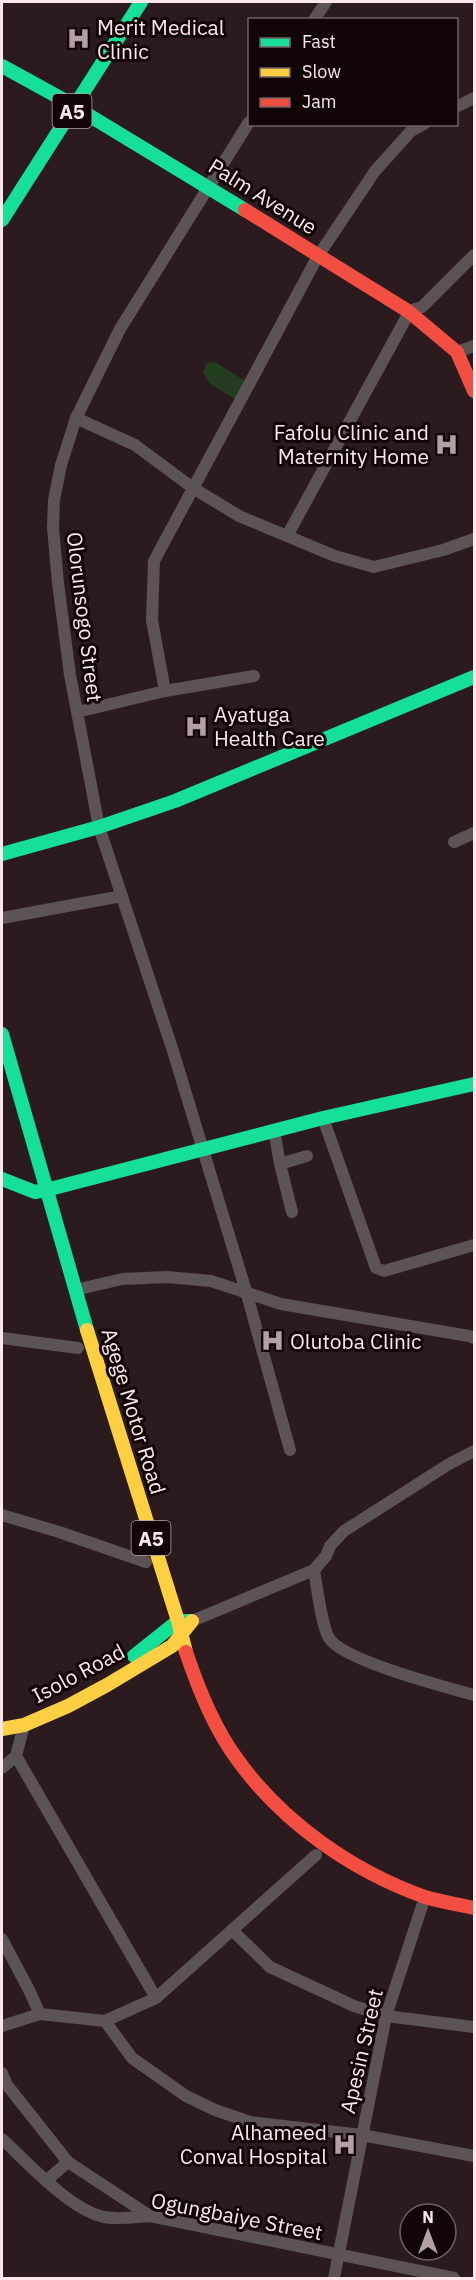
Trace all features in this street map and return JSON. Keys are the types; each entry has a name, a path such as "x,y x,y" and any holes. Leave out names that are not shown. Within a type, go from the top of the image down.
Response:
{"main road":[{"name":"A5","path":"2,220 141,2"},
{"name":"Palm Avenue","path":"2,66 59,104 74,108 210,188 410,312 457,352 474,391"},
{"name":"A5","path":"2,196 59,104"},
{"path":"2,854 99,827 175,801 474,677"},
{"name":"Agege Motor Road","path":"2,1034 78,1348 147,1562 179,1624"},
{"name":"Agege Motor Road","path":"2,1081 75,1290 179,1624 176,1641 181,1671 210,1737 252,1795 316,1855 374,1888 422,1906 474,1917"},
{"path":"2,1179 41,1191 323,1118 474,1084"},
{"name":"Isolo Road","path":"2,1721 19,1718 92,1684 113,1672 179,1624"},
{"name":"Agege Motor Road","path":"176,1641 218,1727 241,1765 283,1811 332,1850 384,1879 426,1897 474,1908"},
{"name":"Isolo Road","path":"2,1729 24,1725 78,1701 176,1641"}],"street":[{"path":"315,18 326,2"},
{"path":"458,106 474,98"},
{"name":"Olorunsogo Street","path":"248,124 120,329 75,418 61,465 54,500 53,528 59,594 77,712 99,827 173,1052 246,1292 290,1450"},
{"path":"165,692 152,620 154,561 318,256 375,171 411,131 420,126"},
{"path":"287,536 410,312 422,307 474,255"},
{"path":"457,352 474,346"},
{"path":"75,418 135,445 193,488 239,516 335,556 374,567 443,550 474,538"},
{"path":"77,712 165,692 254,676"},
{"path":"454,842 474,833"},
{"path":"2,918 122,896"},
{"path":"323,1118 376,1268 384,1271 474,1245"},
{"path":"274,1131 292,1212"},
{"path":"280,1164 307,1156"},
{"path":"75,1290 122,1279 167,1276 211,1281 281,1304 472,1336"},
{"path":"2,1338 78,1348"},
{"path":"179,1624 314,1569 344,1531 449,1464 474,1452"},
{"path":"2,1515 147,1562"},
{"path":"314,1569 329,1638 343,1650 407,1675 474,1695"},
{"path":"2,1768 16,1756 24,1725"},
{"path":"16,1756 156,1998"},
{"path":"2,2026 40,2014 105,2021 156,1998 316,1855"},
{"name":"Apesin Street","path":"334,2278 386,2016 422,1906"},
{"path":"232,1930 270,1967 338,1999 386,2016 474,2027"},
{"path":"2,1939 40,2014"},
{"path":"105,2021 132,2058 186,2096 215,2110 250,2122 362,2135 474,2156"},
{"path":"2,2073 7,2085 68,2162 150,2216"},
{"name":"Ogungbaiye Street","path":"2,2139 47,2180 79,2205 101,2216 120,2219 150,2216 454,2278"},
{"path":"47,2180 68,2162"}],"green space":[{"path":"215,362 245,381 235,399 209,383 203,372 207,363"}],"traffic: fast":[{"path":"2,220 141,2"},
{"path":"2,66 62,99 245,210"},
{"path":"2,854 99,827 175,801 474,677"},
{"path":"2,1034 87,1330"},
{"path":"2,1179 35,1192 46,1190 323,1118 474,1084"},
{"path":"134,1656 178,1621 190,1621"}],"traffic: slow":[{"path":"87,1330 186,1652"},
{"path":"2,1729 24,1725 68,1706 107,1685 172,1646 192,1621"}],"traffic: jam":[{"path":"245,210 408,311 457,352 474,391"},
{"path":"186,1652 207,1707 229,1747 255,1782 297,1823 345,1859 398,1886 431,1899 474,1908"}],"place":[{"name":"Merit Medical Clinic","path":"79,39"},
{"name":"Fafolu Clinic and Maternity Home","path":"447,444"},
{"name":"Ayatuga Health Care","path":"196,726"},
{"name":"Olutoba Clinic","path":"272,1341"},
{"name":"Alhameed Conval Hospital","path":"345,2144"}]}
